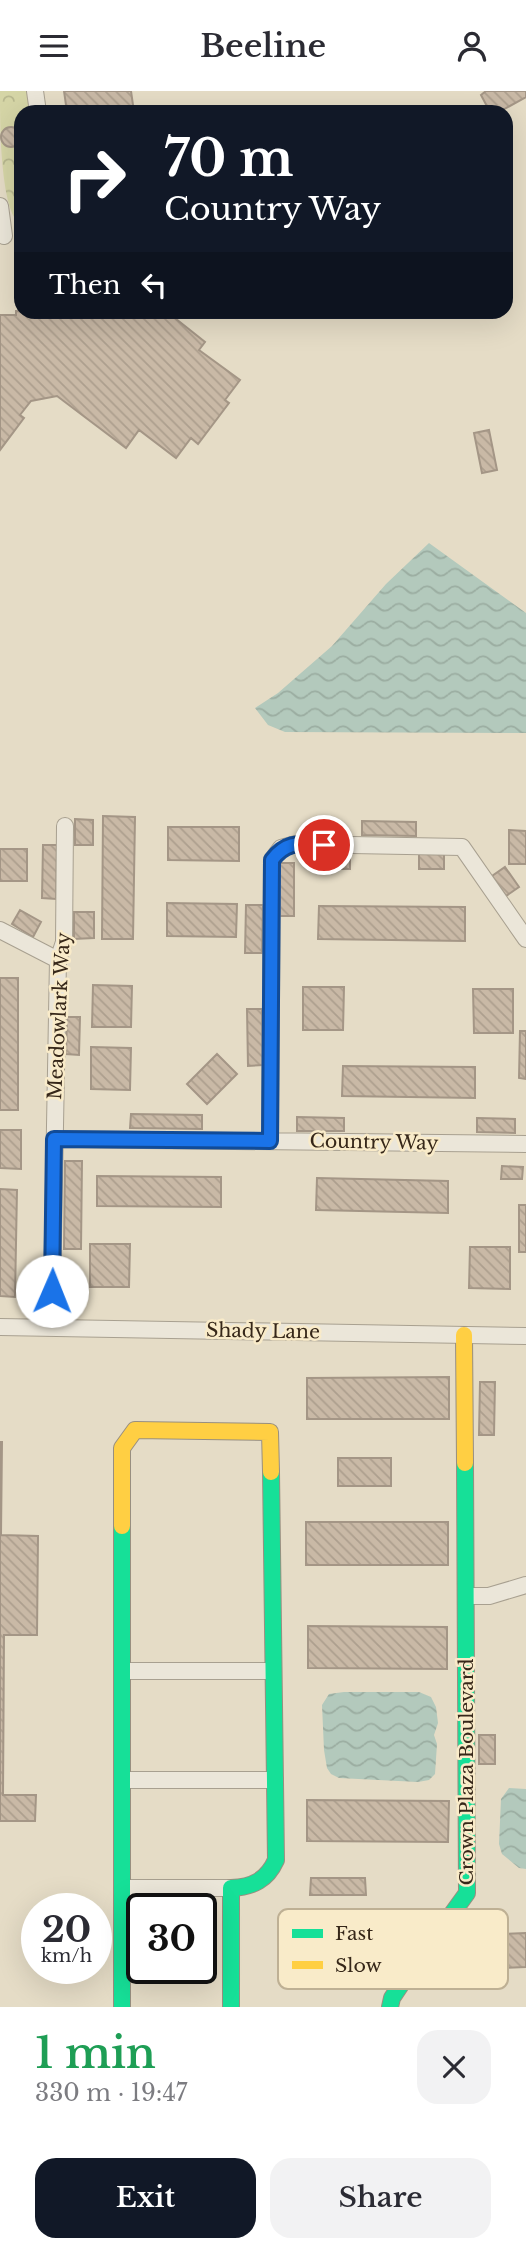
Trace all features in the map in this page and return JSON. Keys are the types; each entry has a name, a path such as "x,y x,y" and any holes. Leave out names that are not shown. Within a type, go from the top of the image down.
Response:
{"street":[{"path":"0,206 4,236"},
{"name":"Meadowlark Way","path":"52,1291 58,960 64,942 65,825"},
{"path":"270,1141 272,860 281,848 296,844 462,847 526,939"},
{"path":"0,930 58,960"},
{"name":"Country Way","path":"54,1139 526,1144"},
{"name":"Shady Lane","path":"0,1327 526,1336"},
{"name":"Crown Plaza Boulevard","path":"455,1909 467,1893 464,1335"},
{"path":"122,1888 247,1888 271,1874 276,1860 270,1432 135,1430 122,1448 122,1671 122,1780 122,1888 122,2007"},
{"path":"466,1596 489,1596 526,1585"},
{"path":"122,1671 273,1671"},
{"path":"122,1780 275,1780"},
{"path":"231,1888 231,2007"},
{"name":"Crown Plaza Boulevard","path":"390,2007 398,1989"}],"green space":[{"path":"0,91 28,91 30,105 14,105 14,216 4,181"}],"water":[{"path":"429,543 526,613 526,733 285,732 268,725 255,708 278,693 332,646 386,584"},
{"path":"419,1692 431,1697 436,1707 438,1723 434,1735 437,1744 435,1774 429,1780 418,1782 339,1778 331,1774 327,1768 324,1750 322,1705 329,1694"},
{"path":"509,1788 526,1789 526,1869 519,1868 502,1854 499,1844 501,1799"}],"building":[{"path":"64,91 131,91 133,105 66,105"},
{"path":"486,91 526,91 526,97 512,105 486,105 481,95"},
{"path":"14,128 14,146 11,147 4,144 1,137 4,130"},
{"path":"0,315 14,315 14,319 176,319 205,342 199,350 240,380 225,400 229,403 198,444 191,438 176,458 139,430 126,448 57,396 31,401 20,415 24,418 0,450"},
{"path":"489,430 497,470 482,473 474,433"},
{"path":"103,816 135,817 133,939 102,939"},
{"path":"75,819 93,820 93,845 75,845"},
{"path":"362,821 416,822 416,836 362,835"},
{"path":"168,827 239,827 239,861 168,860"},
{"path":"509,830 526,831 526,864 509,864"},
{"path":"43,845 57,845 56,899 42,898"},
{"path":"0,849 27,849 27,881 0,881"},
{"path":"419,851 444,852 444,869 419,869"},
{"path":"312,852 350,852 350,869 312,869"},
{"path":"280,863 294,863 294,916 280,916"},
{"path":"505,867 519,887 506,896 492,876"},
{"path":"167,903 237,904 236,937 167,936"},
{"path":"246,905 263,905 262,953 245,953"},
{"path":"319,906 465,907 465,941 318,939"},
{"path":"20,910 41,922 33,937 12,924"},
{"path":"74,912 94,912 94,938 74,939"},
{"path":"0,978 18,978 18,1110 0,1110"},
{"path":"93,985 132,986 131,1027 92,1027"},
{"path":"303,987 344,987 343,1030 303,1030"},
{"path":"473,989 513,989 513,1033 474,1033"},
{"path":"247,1009 262,1009 263,1065 248,1066"},
{"path":"67,1017 80,1017 79,1055 66,1054"},
{"path":"520,1031 526,1031 526,1079 519,1078"},
{"path":"91,1047 131,1048 130,1090 91,1089"},
{"path":"217,1054 237,1074 207,1104 187,1084"},
{"path":"343,1066 475,1067 475,1098 342,1096"},
{"path":"131,1114 202,1115 202,1129 130,1128"},
{"path":"297,1117 344,1118 344,1131 297,1131"},
{"path":"477,1118 515,1119 515,1133 477,1132"},
{"path":"0,1130 21,1130 21,1169 0,1168"},
{"path":"65,1161 82,1161 81,1249 64,1249"},
{"path":"502,1166 523,1167 522,1179 501,1179"},
{"path":"97,1176 221,1177 221,1207 97,1206"},
{"path":"317,1178 448,1181 448,1213 316,1210"},
{"path":"0,1189 17,1190 15,1297 0,1296"},
{"path":"519,1205 526,1205 526,1252 519,1252"},
{"path":"90,1244 130,1244 129,1287 90,1287"},
{"path":"470,1247 510,1247 510,1289 469,1288"},
{"path":"449,1377 449,1419 307,1419 307,1378"},
{"path":"480,1382 495,1382 494,1435 479,1435"},
{"path":"0,1442 1,1535 38,1536 37,1635 4,1635 3,1795 36,1795 35,1821 0,1821"},
{"path":"338,1458 391,1458 391,1486 338,1486"},
{"path":"306,1522 448,1522 448,1565 306,1565"},
{"path":"308,1626 447,1627 447,1669 308,1668"},
{"path":"479,1735 495,1735 495,1764 479,1764"},
{"path":"307,1800 449,1801 448,1842 307,1841"},
{"path":"311,1878 365,1878 366,1895 310,1895"},
{"path":"526,1933 526,1967 508,1968 508,1934"}],"traffic: fast":[{"path":"455,1909 467,1893 465,1463"},
{"path":"231,2007 231,1888 258,1881 268,1873 276,1860 271,1472"},
{"path":"122,1526 122,2007"},
{"path":"390,2007 398,1989"}],"traffic: slow":[{"path":"464,1335 465,1463"},
{"path":"122,1526 122,1448 135,1430 270,1432 271,1472"}],"route":[{"path":"52,1291 54,1139 270,1141 272,860 281,848 296,844 324,845"}]}
